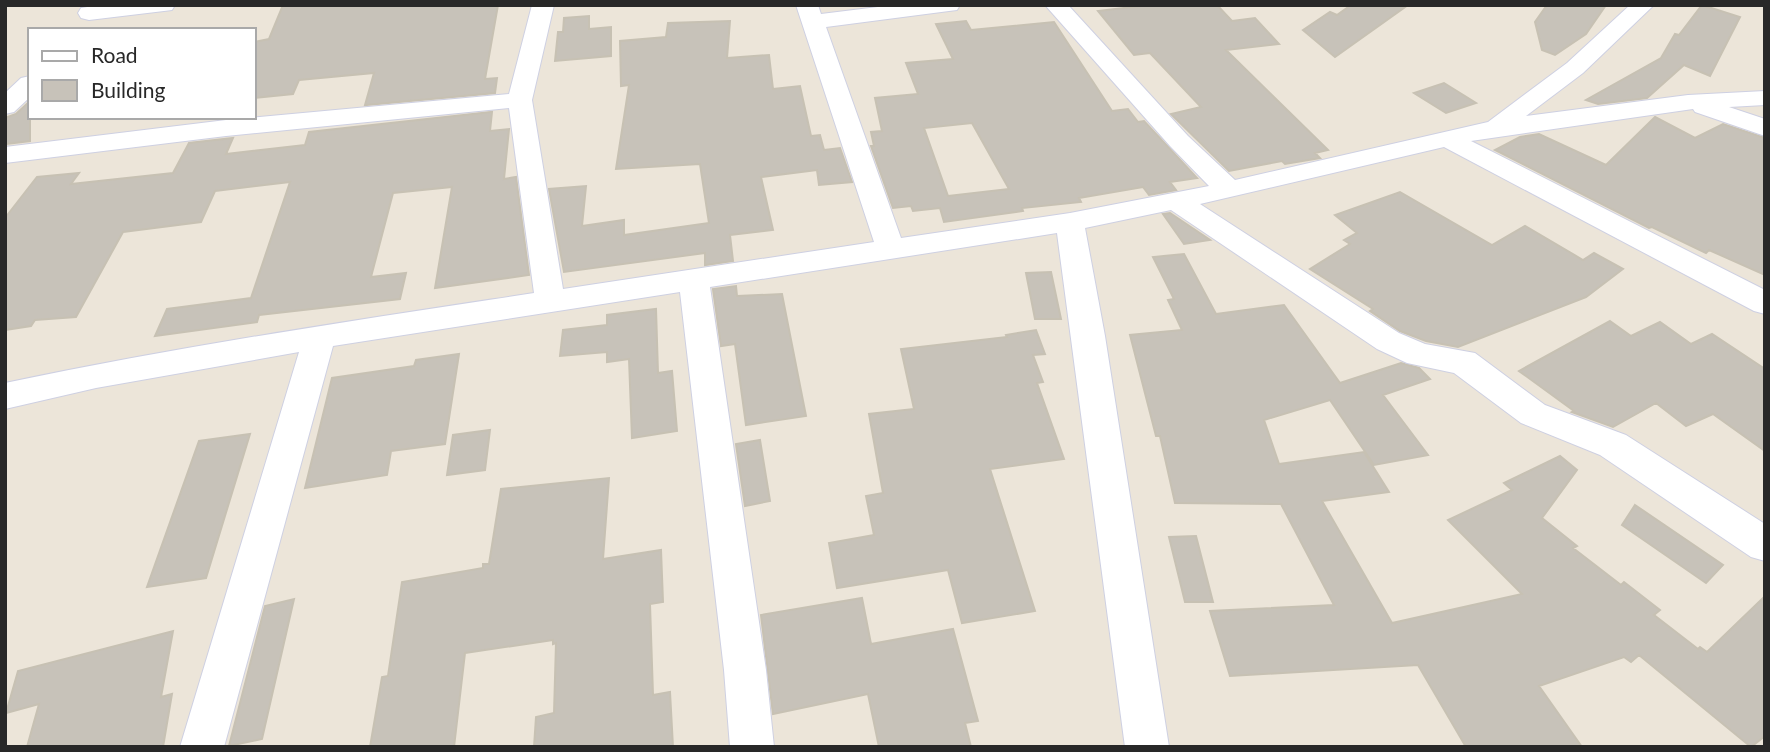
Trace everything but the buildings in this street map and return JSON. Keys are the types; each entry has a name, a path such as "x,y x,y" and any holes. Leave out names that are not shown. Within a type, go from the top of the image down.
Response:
{"street":[{"path":"85,16 164,5"},
{"path":"542,5 520,100 550,301"},
{"path":"891,251 810,14 949,5"},
{"path":"1056,5 1179,141 1229,190"},
{"path":"1489,129 1542,97 1643,5"},
{"path":"5,107 28,85"},
{"path":"5,396 96,376 320,337 1070,222 1229,190 1489,129 1689,102 1765,98"},
{"path":"5,155 226,128 520,100"},
{"path":"1689,102 1765,128"},
{"path":"1449,140 1765,303"},
{"path":"1176,201 1388,341 1419,355 1463,362 1533,414 1613,445 1765,545"},
{"path":"1070,222 1089,336 1147,747"},
{"path":"694,281 745,670 752,747"},
{"path":"202,747 320,337"}]}
